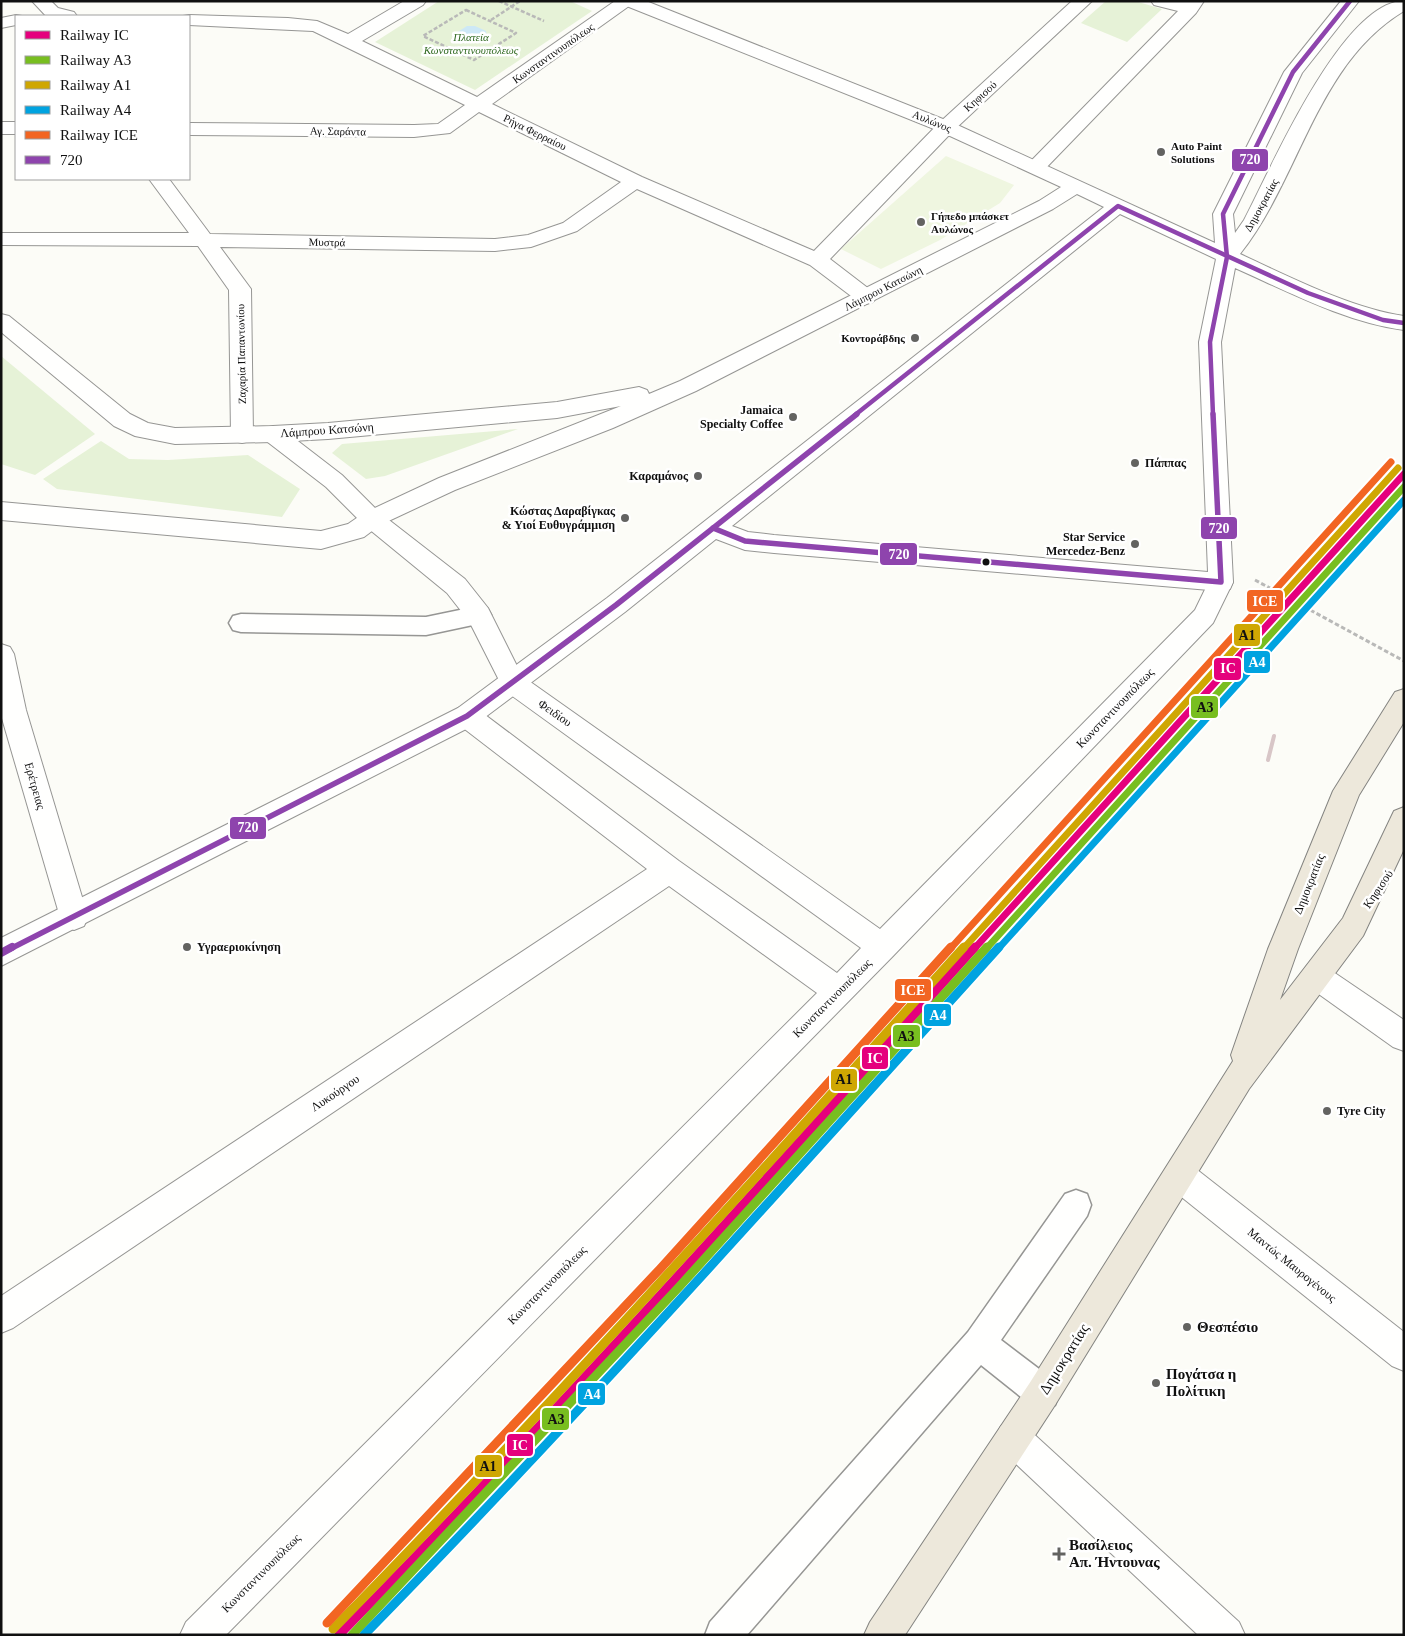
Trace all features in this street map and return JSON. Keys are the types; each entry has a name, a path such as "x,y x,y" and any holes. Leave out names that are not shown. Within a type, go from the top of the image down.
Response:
{"main road":[{"name":"Δημοκρατίας","path":"1238,1079 1283,950 1347,791 1404,699"},
{"name":"Δημοκρατίας","path":"883,1635 1043,1393 1180,1176 1238,1079 1353,927 1404,819"}],"street":[{"path":"350,41 417,1"},
{"name":"Κωνσταντινουπόλεως","path":"479,105 628,1"},
{"name":"Αυλώνος","path":"628,1 946,127 1036,167 1227,258"},
{"name":"Κηφισού","path":"817,260 946,127 1083,1"},
{"path":"1160,1 1192,5"},
{"path":"1350,1 1293,72 1222,214 1227,258 1347,309 1383,320 1404,323"},
{"name":"Δημοκρατίας","path":"1227,258 1253,222 1326,80 1352,45 1373,23 1404,3"},
{"path":"1036,167 1192,5"},
{"path":"36,15 54,10"},
{"path":"1,23 15,20"},
{"name":"Ρήγα Φερραίου","path":"190,20 288,22 316,26 635,181 817,260 866,297"},
{"name":"Αγ. Σαράντα","path":"190,129 414,132 443,129 479,105"},
{"path":"1,128 15,128"},
{"name":"Ζαχαρία Παπαντωνίου","path":"160,180 240,289 242,435"},
{"name":"Μυστρά","path":"1,239 204,240 495,246 554,234 570,227 635,181"},
{"name":"Λάμπρου Κατσώνη","path":"1,511 321,540 356,531 372,519 447,484 605,422 688,386 1046,205 1076,186"},
{"path":"1,953 467,716 513,683 713,528 1118,206"},
{"name":"Κωνσταντινουπόλεως","path":"199,1635 839,991 1204,616 1221,582 1210,342 1227,258"},
{"name":"Λάμπρου Κατσώνη","path":"1,321 122,420 143,430 174,436 328,431 557,410 688,386"},
{"name":"Φειδίου","path":"273,434 334,481 372,519 456,586 479,616 513,683 882,947"},
{"path":"713,528 745,541 1221,582"},
{"name":"Ερέτρειας","path":"1,654 7,712 74,917"},
{"path":"467,716 669,870 839,991"},
{"name":"Κηφισού","path":"1353,927 1404,851"},
{"name":"Λυκούργου","path":"1,1316 669,870"},
{"path":"1316,976 1404,1038"},
{"name":"Μαντώς Μαυρογένους","path":"1180,1176 1404,1354"},
{"path":"1013,1438 1226,1635"}],"lane":[{"path":"241,623 426,626 479,616"},
{"path":"723,1635 979,1344 1076,1205"},
{"path":"979,1344 1043,1393"}],"path":[{"path":"499,1 578,36"},
{"path":"490,21 520,1"},
{"path":"466,10 490,21 516,33 474,60 424,36 466,10"},
{"path":"1253,578 1404,661"}],"green space":[{"name":"Πλατεία Κωνσταντινουπόλεως","path":"439,1 570,1 592,11 475,90 375,42"},
{"path":"1106,1 1135,1 1162,9 1127,42 1081,23"},
{"name":"Γήπεδο μπάσκετ Αυλώνος","path":"946,156 1014,185 1000,203 940,240 881,269 841,249"},
{"path":"1,356 95,434 35,475 1,464"},
{"path":"518,429 385,476 366,479 332,453 342,444"},
{"path":"101,441 129,459 168,460 248,455 300,489 282,517 57,489 43,479"}],"water":[{"path":"467,26 475,26 486,31 487,36 480,41 472,43 463,42 456,37 456,33"}],"railway":[{"path":"1268,760 1274,736"}],"rail line":[{"name":"ICE","path":"327,1623 660,1269 1391,462"},
{"name":"A1","path":"333,1629 397,1564 667,1275 1398,468"},
{"name":"IC","path":"339,1635 403,1570 673,1281 1404,474"},
{"name":"A3","path":"352,1635 679,1287 1404,487"},
{"name":"A4","path":"364,1635 416,1582 686,1293 1404,500"}],"transit line":[{"name":"720","path":"713,528 745,541 1221,582 1210,342 1227,257 1223,214 1293,72 1350,1"},
{"name":"720","path":"1,953 467,716 616,605 1118,206 1308,293 1383,320 1404,323"}],"place":[{"name":"Auto Paint Solutions","path":"1161,152"},
{"name":"Γήπεδο μπάσκετ Αυλώνος","path":"921,222"},
{"name":"Κοντοράβδης","path":"915,338"},
{"name":"Jamaica Specialty Coffee","path":"793,417"},
{"name":"Πάππας","path":"1135,463"},
{"name":"Καραμάνος","path":"698,476"},
{"name":"Κώστας Δαραβίγκας & Υιοί Ευθυγράμμιση","path":"625,518"},
{"name":"Star Service Mercedez-Benz","path":"1135,544"},
{"name":"Υγραεριοκίνηση","path":"187,947"},
{"name":"Tyre City","path":"1327,1111"},
{"name":"Θεσπέσιο","path":"1187,1327"},
{"name":"Πογάτσα η Πολίτικη","path":"1156,1383"},
{"name":"Βασίλειος Απ. Ήντουνας","path":"1059,1554"}]}
